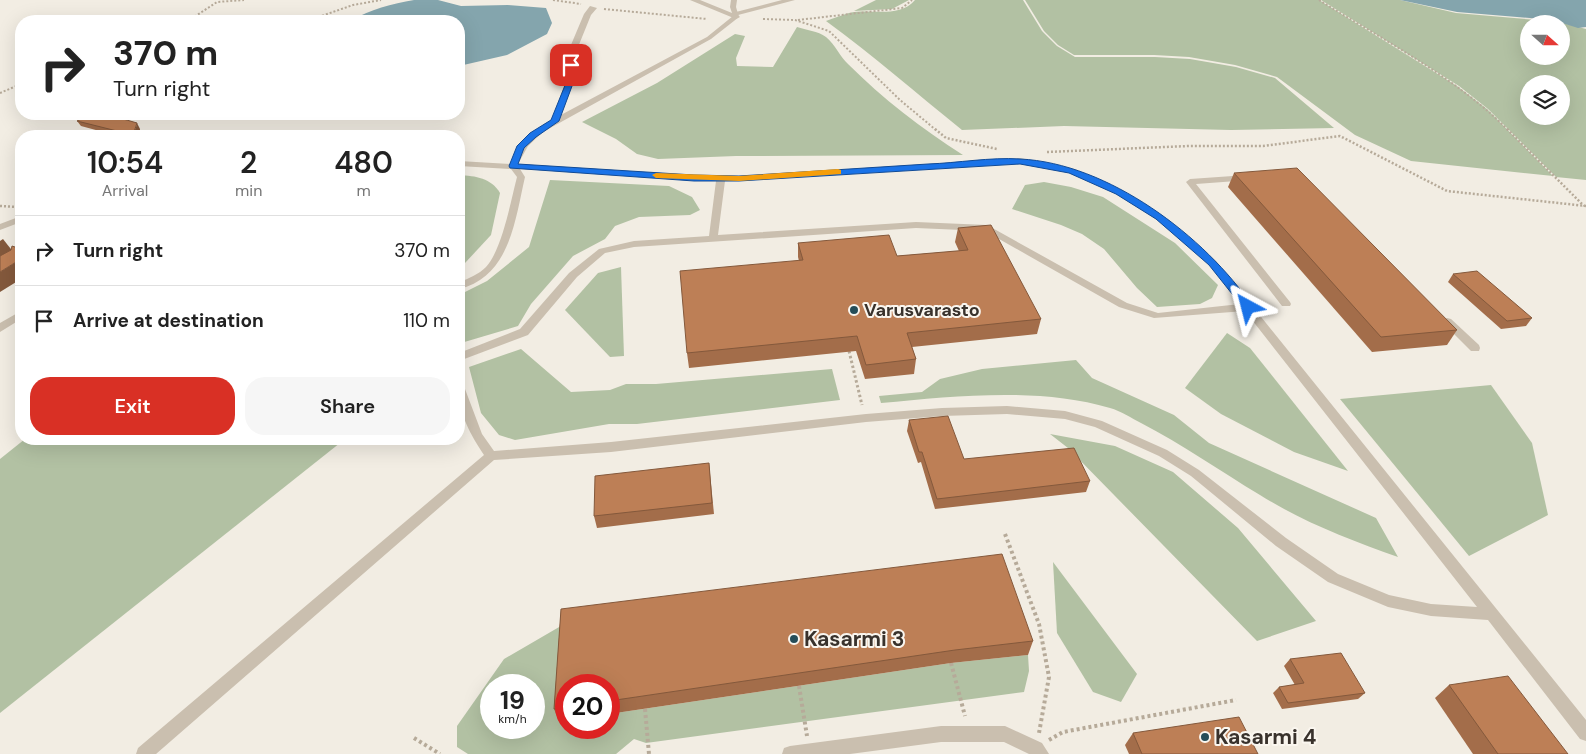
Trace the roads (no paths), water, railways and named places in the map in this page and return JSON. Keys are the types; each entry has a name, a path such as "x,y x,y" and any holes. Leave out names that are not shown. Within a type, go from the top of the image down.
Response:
{"street":[{"path":"694,0 734,17 791,0"},
{"path":"555,121 571,78 572,52 588,14 593,8"}],"lane":[{"path":"513,166 520,148 533,135 555,121 709,38 734,17 734,0"},
{"path":"465,163 721,178 1020,161 1072,171 1119,192 1159,217 1213,263 1586,733"},
{"path":"465,284 472,281 494,264 508,226 521,177 513,166"},
{"path":"1259,177 1190,182 1286,304"},
{"path":"713,239 721,178"},
{"path":"0,227 15,221"},
{"path":"465,355 524,332 573,275 602,251 634,244 916,225 987,228 1122,305 1158,316 1248,307"},
{"path":"1440,313 1475,348"},
{"path":"0,328 15,318"},
{"path":"465,404 477,435 491,456"},
{"path":"144,754 491,456 611,447 866,418 942,412 1007,410 1065,415 1098,424 1164,453 1195,473 1281,542 1333,578 1397,603 1431,610 1491,614"},
{"path":"790,754 941,734 1005,734 1038,751"}],"water":[{"path":"414,0 438,0 461,6 508,5 546,8 552,23 547,34 507,55 465,65 465,15 362,15 398,3"},
{"path":"1400,0 1586,0 1586,27 1578,28 1570,25 1570,15 1520,15 1520,17 1457,12"}],"place":[{"name":"Varusvarasto","path":"854,310"},
{"name":"Kasarmi 3","path":"794,639"},
{"name":"Kasarmi 4","path":"1205,737"}]}
